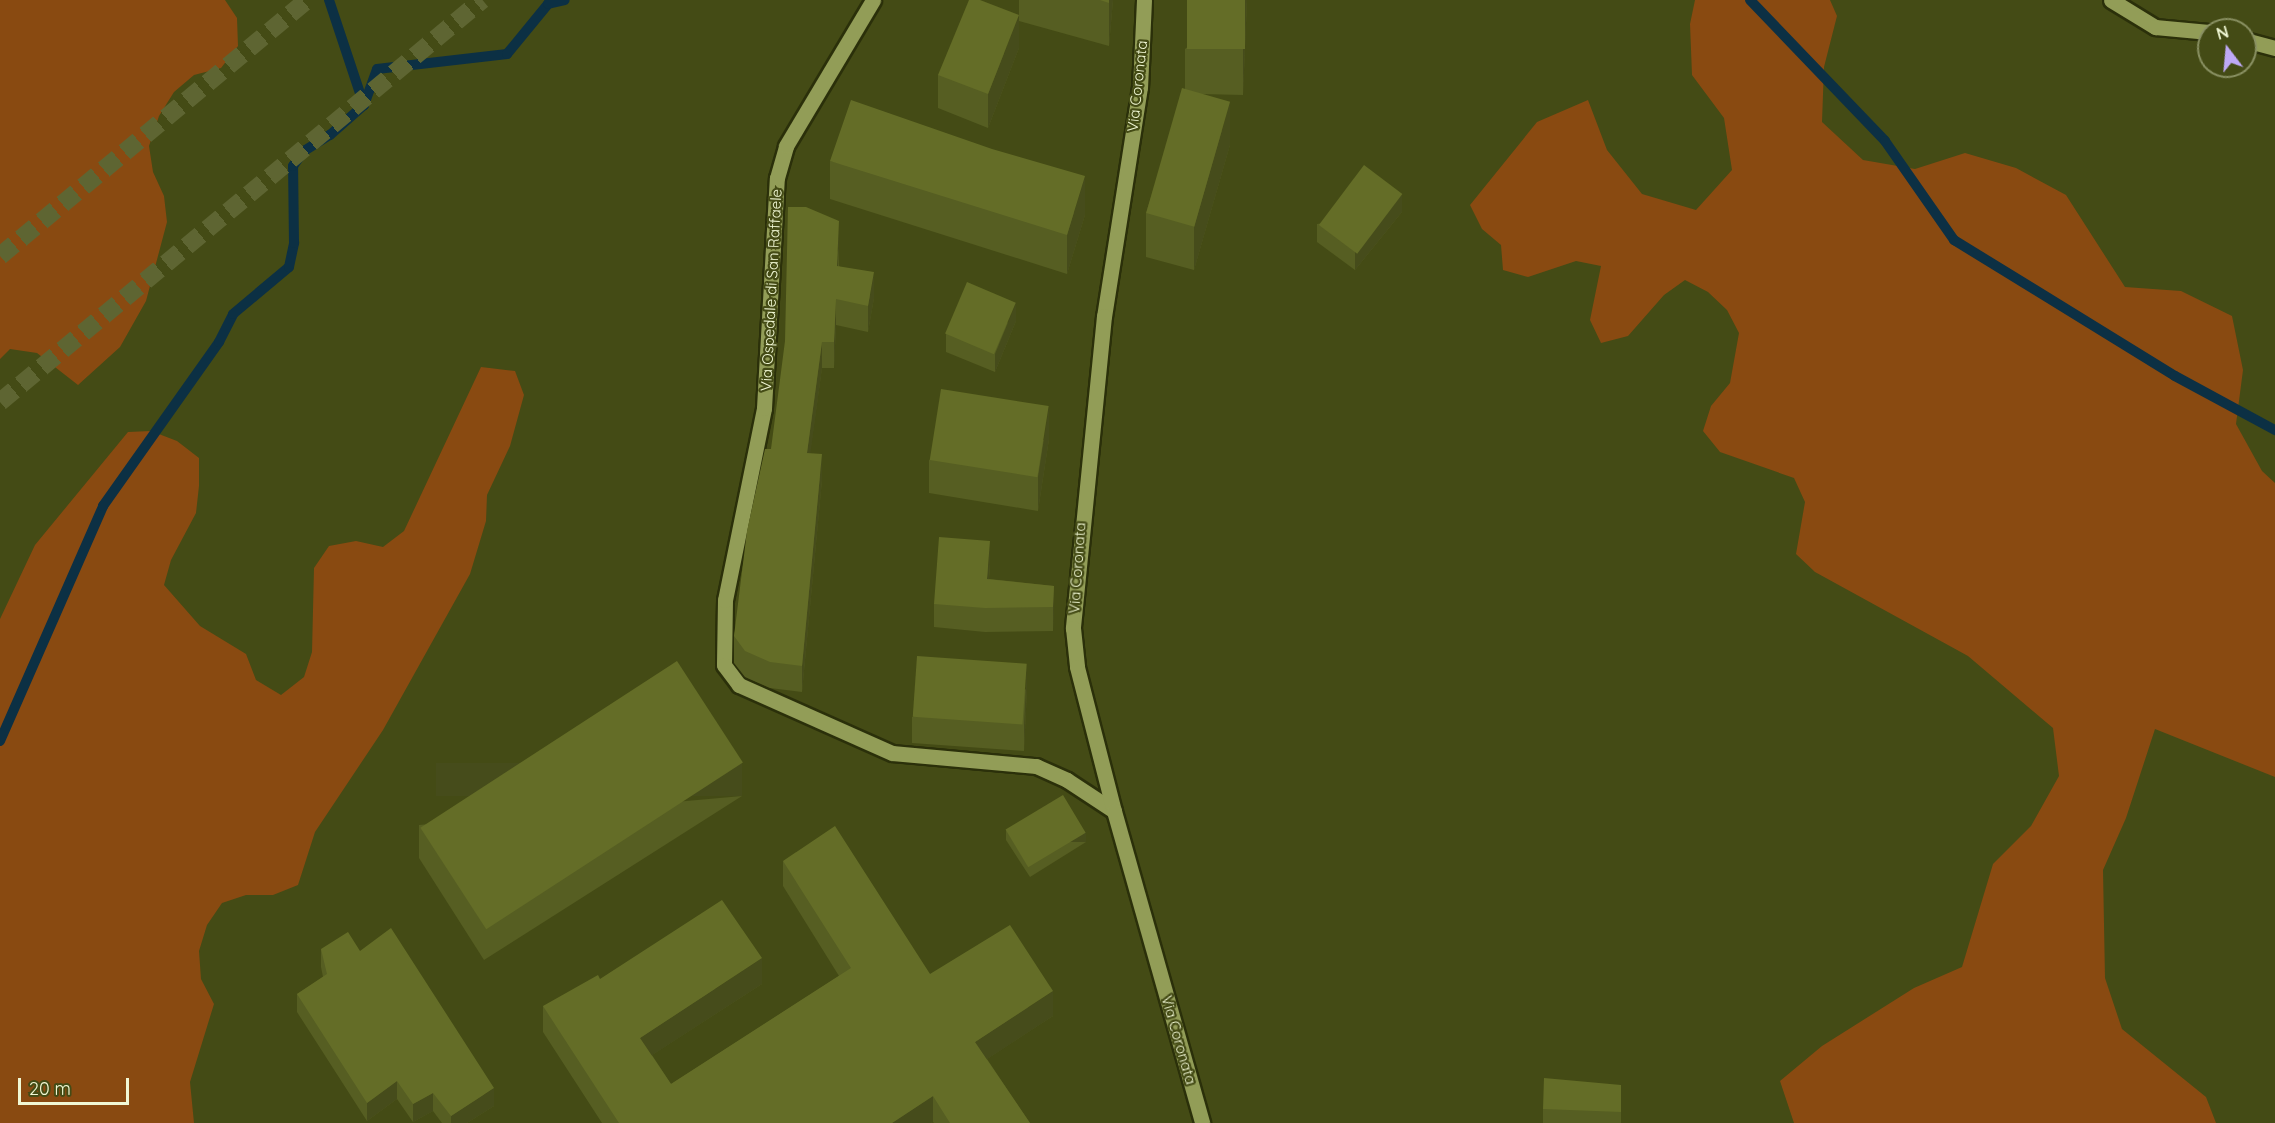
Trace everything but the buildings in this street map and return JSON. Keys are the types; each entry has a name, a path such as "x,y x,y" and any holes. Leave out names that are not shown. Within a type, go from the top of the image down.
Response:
{"street":[{"name":"Via Ospedale di San Raffaele","path":"873,0 786,146 777,178 764,408 725,600 724,665 739,685 892,753 1036,766 1114,812"},
{"name":"Via Coronata","path":"1144,0 1140,87 1104,316 1073,628 1077,667 1114,812 1202,1123"},
{"path":"2111,0 2155,27 2197,31"},
{"path":"2257,43 2275,48"}],"shaded area":[{"path":"0,0 225,0 237,18 238,46 221,68 194,75 174,92 159,116 149,146 153,172 164,196 167,222 146,301 120,347 78,385 37,353 10,349 0,359"},
{"path":"1695,0 1830,0 1837,16 1824,67 1822,122 1863,160 1915,169 1965,153 2016,168 2066,195 2125,287 2181,291 2232,316 2243,370 2236,424 2262,471 2275,483 2275,777 2155,729 2126,818 2103,870 2105,978 2122,1029 2206,1097 2216,1123 1794,1123 1780,1081 1822,1046 1914,988 1962,967 1993,864 2031,826 2059,776 2053,728 1968,656 1815,572 1796,554 1805,502 1794,478 1720,452 1703,431 1711,406 1730,383 1739,333 1727,310 1708,292 1685,280 1664,295 1628,336 1601,343 1590,320 1601,266 1576,261 1528,277 1503,270 1501,245 1482,229 1470,205 1537,122 1588,100 1607,150 1642,194 1696,210 1732,170 1724,118 1692,75 1690,24"},
{"path":"481,367 515,371 524,395 510,446 487,495 486,521 470,574 383,730 315,832 298,885 273,895 246,895 222,903 207,925 199,951 201,979 214,1004 190,1082 194,1123 0,1123 0,619 35,545 128,432 151,431 177,441 199,458 199,486 196,513 171,560 164,585 200,626 246,654 256,680 281,695 304,677 312,652 314,568 329,546 356,541 383,547 404,531"}],"waterway":[{"path":"329,0 364,105"},
{"path":"0,741 103,506 219,342 233,314 289,267 294,243 293,166 304,151 330,135 364,105 377,69 507,54 548,4 565,0"},
{"path":"1750,0 1885,141 1954,240 2175,376 2275,430"}],"tunnel":[{"path":"0,256 307,0"},
{"path":"0,402 482,0"}]}
